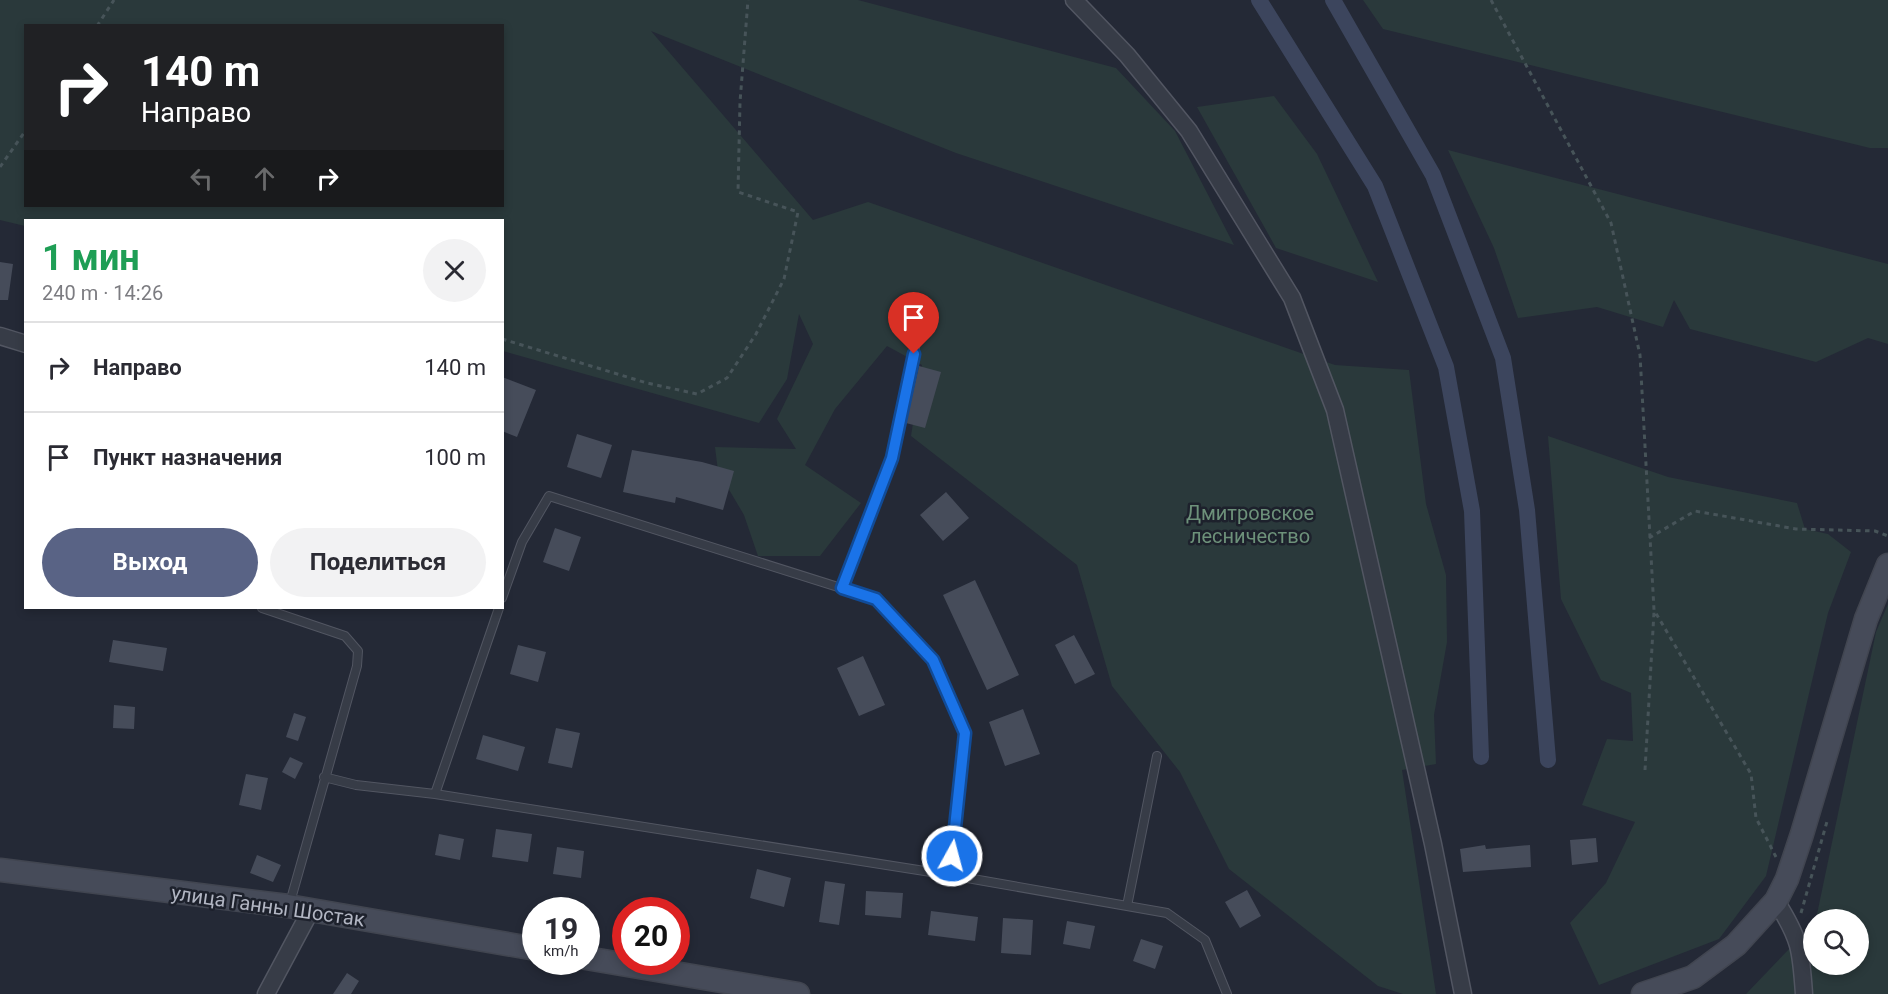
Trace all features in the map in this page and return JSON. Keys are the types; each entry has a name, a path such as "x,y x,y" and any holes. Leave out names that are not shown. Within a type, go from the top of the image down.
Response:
{"main road":[{"path":"1643,994 1693,977 1736,945 1776,901 1787,879 1866,619 1888,565"},
{"name":"улица Ганны Шостак","path":"0,870 288,906 522,947"},
{"path":"600,960 798,994"}],"street":[{"path":"1074,0 1127,55 1189,131 1292,298 1335,410 1432,844 1463,994"},
{"path":"0,336 24,343"},
{"path":"1776,901 1795,932 1802,955 1804,994"},
{"path":"266,994 311,910"}],"lane":[{"path":"842,588 892,458 918,333"},
{"path":"504,592 522,542 549,496 876,599 933,660 965,733 950,875"},
{"path":"265,609 345,636 358,651 357,666 288,906"},
{"path":"435,794 499,609"},
{"path":"1127,906 1157,756"},
{"path":"324,777 356,785 435,794 950,875 1167,913 1205,940 1227,994"}],"path":[{"path":"98,24 114,0"},
{"path":"504,340 647,383 697,394 727,378 756,334 784,279 798,212 738,192 740,102 748,0"},
{"path":"1491,0 1611,223 1640,356 1654,610 1645,770"},
{"path":"0,167 24,133"},
{"path":"1649,538 1695,511 1796,529 1875,531 1888,536"},
{"path":"1654,610 1751,774 1756,818 1787,879"}],"green space":[{"name":"Дмитровское лесничество","path":"0,0 858,0 1116,68 1175,131 1234,245 956,153 651,31 813,220 868,202 1335,365 1409,370 1426,504 1446,575 1447,642 1434,715 1436,764 1402,770 1436,994 1403,994 1378,986 1229,869 1180,772 1112,686 1077,565 911,436 922,365 887,346 835,409 805,465 861,503 820,556 758,556 744,515 718,471 715,447 796,449 777,419 813,344 799,314 787,379 759,423 504,351 504,219 24,219 24,226 0,220"},
{"path":"1363,0 1888,0 1888,148 1870,148 1383,29"},
{"path":"1274,96 1317,154 1378,282 1276,248 1197,107"},
{"path":"1448,150 1888,264 1888,344 1868,338 1816,362 1690,329 1674,300 1663,327 1597,307 1518,318 1494,248"},
{"path":"1548,436 1668,477 1797,503 1805,529 1828,534 1851,552 1828,613 1766,876 1719,939 1599,985 1570,923 1606,883 1635,822 1582,805 1607,739 1633,741 1631,693 1601,680 1561,599"},
{"path":"1888,604 1888,994 1746,994 1803,934 1803,975 1869,975 1869,909 1818,909 1876,632"}],"building":[{"path":"0,262 13,264 8,300 0,300"},
{"path":"919,366 941,372 925,428 906,423"},
{"path":"504,378 536,390 517,437 504,432"},
{"path":"577,434 612,445 601,478 567,467"},
{"path":"632,450 702,462 734,471 723,510 676,497 675,503 623,492"},
{"path":"946,492 969,518 943,541 920,515"},
{"path":"555,528 581,537 569,571 543,562"},
{"path":"975,580 1019,675 987,690 943,595"},
{"path":"1074,635 1095,674 1075,684 1055,645"},
{"path":"113,640 167,648 163,671 109,662"},
{"path":"518,645 546,652 538,682 510,674"},
{"path":"863,656 885,705 859,716 837,668"},
{"path":"114,705 135,707 134,729 113,728"},
{"path":"1023,709 1040,754 1005,766 989,722"},
{"path":"294,713 306,717 298,741 286,737"},
{"path":"556,728 580,733 572,768 548,763"},
{"path":"483,735 525,747 518,771 476,759"},
{"path":"290,757 303,763 295,779 282,772"},
{"path":"246,774 268,778 261,810 239,805"},
{"path":"496,829 532,834 528,862 492,857"},
{"path":"439,834 464,839 460,860 435,855"},
{"path":"1596,838 1598,862 1572,865 1570,840"},
{"path":"1485,845 1486,849 1530,845 1531,867 1463,872 1460,849"},
{"path":"557,847 584,851 581,878 553,874"},
{"path":"257,855 281,865 273,882 250,873"},
{"path":"757,869 791,878 784,907 750,898"},
{"path":"825,881 845,884 839,925 819,922"},
{"path":"1247,890 1261,916 1240,928 1225,902"},
{"path":"866,891 903,893 901,918 865,915"},
{"path":"931,911 978,917 975,941 928,935"},
{"path":"1003,918 1033,920 1031,955 1001,953"},
{"path":"1067,921 1095,926 1090,949 1063,944"},
{"path":"1141,939 1163,946 1155,969 1133,961"},
{"path":"347,973 359,981 351,994 333,994"}],"waterway":[{"path":"1259,0 1375,186 1446,367 1472,511 1481,757"},
{"path":"1333,0 1433,175 1503,358 1527,510 1548,760"}],"route":[{"path":"914,354 892,458 842,588 876,599 933,660 965,733 952,856"}]}
